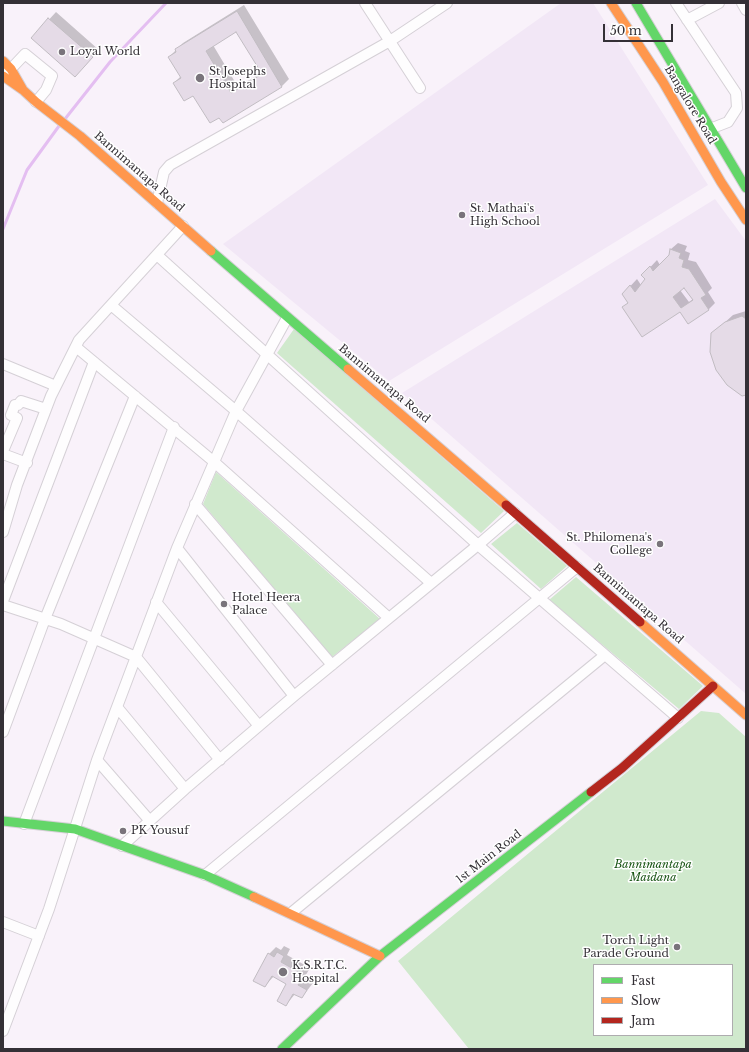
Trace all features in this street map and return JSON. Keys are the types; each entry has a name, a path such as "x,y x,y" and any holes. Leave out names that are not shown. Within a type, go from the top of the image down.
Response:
{"main road":[{"name":"Bangalore Road","path":"611,3 663,82 721,182 746,220"},
{"name":"Bangalore Road","path":"636,3 710,130 746,188"},
{"path":"3,61 11,69 23,90"},
{"name":"Bannimantapa Road","path":"3,77 23,90 80,136 287,318 384,399 746,715"},
{"name":"1st Main Road","path":"282,1049 380,956 622,768 714,686"},
{"path":"3,821 75,829 205,875 290,913 380,956"}],"street":[{"path":"366,3 420,88"},
{"path":"157,203 164,172 170,165 390,41 447,3"},
{"path":"676,3 736,93 737,108 728,122 710,130"},
{"path":"687,20 719,3"},
{"path":"742,3 746,10"},
{"path":"3,77 25,54 52,76 39,104"},
{"path":"3,532 18,485 46,409 79,340 183,226"},
{"path":"157,255 478,545 678,718"},
{"path":"111,305 236,411 431,582"},
{"path":"3,1031 39,936 97,760 177,548 213,461 236,411 266,353 287,318"},
{"path":"76,347 213,461 389,618"},
{"path":"3,601 94,362"},
{"path":"3,364 56,386"},
{"path":"3,732 45,619 135,396"},
{"path":"26,463 3,452 16,418 11,415 15,405 18,405 21,401 46,409"},
{"path":"24,824 93,638 174,428"},
{"path":"195,504 332,665"},
{"path":"122,846 294,696 431,582 478,545 514,513"},
{"path":"177,548 294,696"},
{"path":"205,875 577,567"},
{"path":"156,602 260,726"},
{"path":"3,605 45,619 136,657 220,760"},
{"path":"290,913 605,655"},
{"path":"117,706 185,790"},
{"path":"97,760 150,821"},
{"path":"3,922 39,936"}],"shaded area":[{"name":"St. Mathai's High School","path":"561,3 593,3 708,185 389,381 223,244"},
{"name":"St. Philomena's College","path":"715,199 746,241 746,694 402,393"}],"green space":[{"path":"294,329 504,511 481,533 277,353"},
{"path":"216,472 380,619 332,657 203,504"},
{"path":"517,523 567,566 541,589 491,544"},
{"path":"576,577 703,686 679,709 549,600"},
{"name":"Bannimantapa Maidana","path":"701,711 719,713 746,737 746,1049 469,1049 398,961"}],"building":[{"path":"237,11 282,87 223,123 219,118 210,123 193,96 184,101 173,83 181,78 168,57 176,52 175,49","holes":["236,32 262,74 231,93 206,51"]},
{"path":"48,18 93,57 75,77 31,38"},
{"path":"670,249 681,253 679,258 684,260 682,267 689,269 706,295 701,298 709,310 688,324 680,312 642,337 622,307 628,303 622,294 630,285 635,292 645,279 641,275 650,266 653,271 669,255","holes":["684,288 693,300 681,308 673,297"]},
{"path":"742,316 746,319 746,395 742,396 727,385 716,370 710,352 711,333 725,322"},
{"path":"277,952 284,956 281,962 304,975 298,985 307,990 302,998 293,994 286,1006 277,1001 286,984 272,976 265,987 253,981 268,953 274,957"}],"waterway":[{"path":"65,119 110,62 166,3"},
{"path":"3,229 27,170 59,126"}],"traffic: fast":[{"path":"636,3 746,188"},
{"path":"211,251 348,369"},
{"path":"282,1049 380,956 591,792"},
{"path":"3,821 75,829 205,875 254,897"}],"traffic: slow":[{"path":"611,3 663,82 721,182 746,220"},
{"path":"3,61 11,69 23,90 36,102 80,136 211,251"},
{"path":"3,76 23,90"},
{"path":"348,369 506,505"},
{"path":"640,622 746,715"},
{"path":"254,897 380,956"}],"traffic: jam":[{"path":"506,505 640,622"},
{"path":"591,792 622,768 713,686"}],"place":[{"name":"Loyal World","path":"62,52"},
{"name":"St Josephs Hospital","path":"200,78"},
{"name":"St. Mathai's High School","path":"462,215"},
{"name":"St. Philomena's College","path":"660,544"},
{"name":"Hotel Heera Palace","path":"224,604"},
{"name":"PK Yousuf","path":"123,831"},
{"name":"Torch Light Parade Ground","path":"677,947"},
{"name":"K.S.R.T.C. Hospital","path":"283,972"}]}
